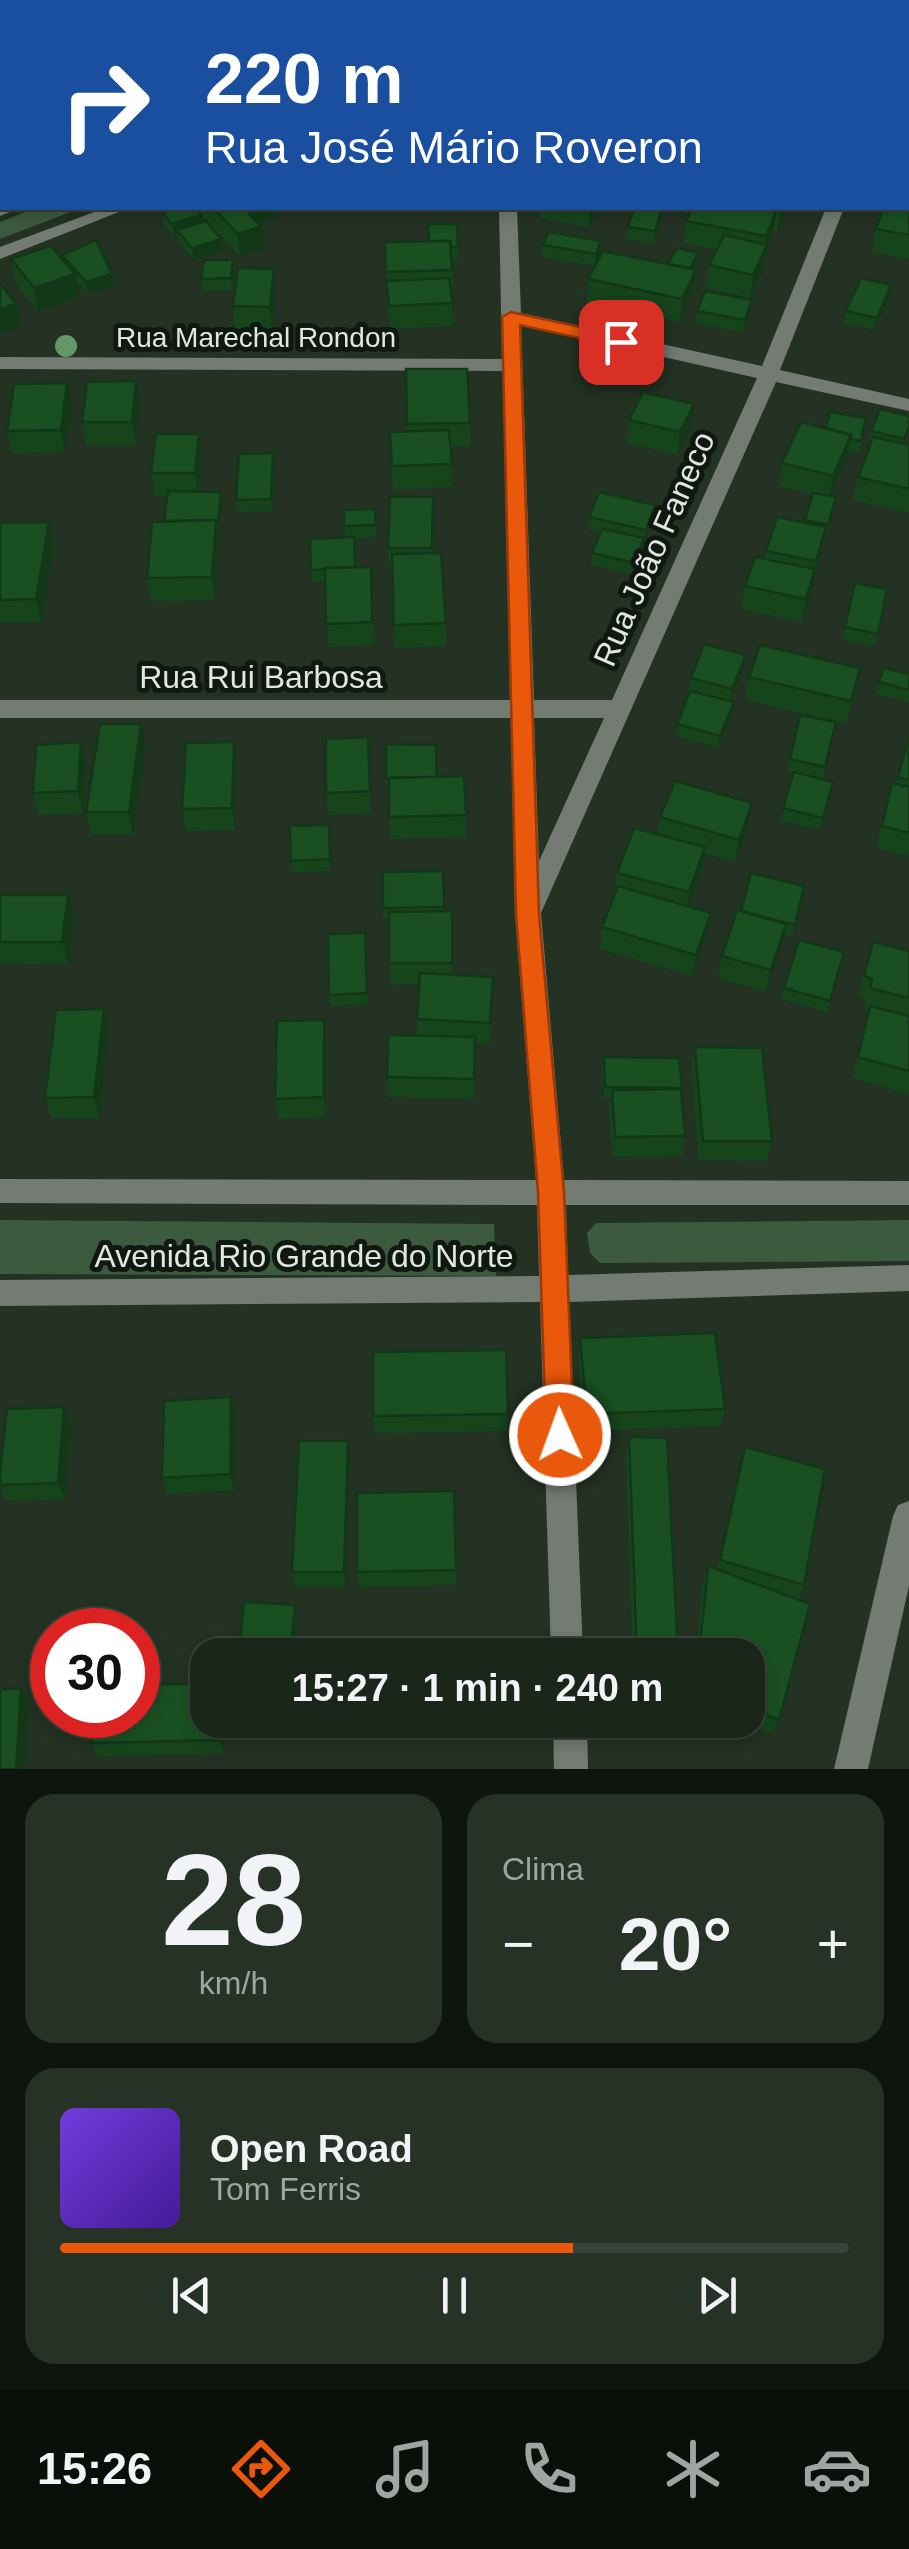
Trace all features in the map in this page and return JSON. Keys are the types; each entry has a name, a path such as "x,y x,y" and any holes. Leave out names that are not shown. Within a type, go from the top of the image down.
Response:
{"street":[{"path":"0,253 115,210"},
{"path":"508,210 528,914 551,1192 567,1638"},
{"name":"Rua João Faneco","path":"528,914 768,374 834,210"},
{"path":"511,317 909,405"},
{"name":"Rua Marechal Rondon","path":"0,363 512,365"},
{"name":"Rua Rui Barbosa","path":"0,709 618,709"},
{"name":"Avenida Rio Grande do Norte","path":"0,1191 909,1193"},
{"name":"Avenida Rio Grande do Norte","path":"0,1294 556,1289 909,1278"},
{"path":"850,1769 909,1516"},
{"path":"570,1738 571,1769"}],"green space":[{"path":"31,210 76,210 0,239 0,222"},
{"path":"0,1220 494,1224 496,1276 0,1274"},
{"path":"909,1220 909,1261 600,1263 590,1253 587,1233 596,1223"}],"building":[{"path":"197,210 201,215 172,224 163,213"},
{"path":"215,210 246,210 261,226 238,234"},
{"path":"633,210 661,210 655,231 628,227"},
{"path":"691,210 776,212 766,236 686,221"},
{"path":"882,210 909,210 909,235 876,229"},
{"path":"206,221 221,239 192,248 177,230"},
{"path":"428,224 457,224 458,247 451,247 450,241 429,241"},
{"path":"549,232 601,241 596,254 543,245"},
{"path":"724,235 767,245 753,275 709,265"},
{"path":"96,240 112,274 86,282 62,255"},
{"path":"450,241 452,270 386,272 385,242"},
{"path":"51,246 75,274 34,288 11,259"},
{"path":"677,248 698,253 690,268 668,264"},
{"path":"603,251 696,270 682,299 588,279"},
{"path":"204,260 233,260 231,278 201,279"},
{"path":"238,268 274,269 270,307 233,306"},
{"path":"449,278 453,303 389,306 386,281"},
{"path":"861,278 891,285 877,318 846,311"},
{"path":"0,283 16,304 0,309"},
{"path":"705,291 752,300 745,320 697,311"},
{"path":"406,369 467,369 470,423 407,424"},
{"path":"136,381 132,422 82,422 87,382"},
{"path":"67,383 61,430 7,431 14,384"},
{"path":"643,392 694,404 680,432 629,420"},
{"path":"880,409 909,416 904,439 871,431"},
{"path":"830,412 866,418 861,441 826,428"},
{"path":"801,422 851,435 833,476 782,463"},
{"path":"449,430 452,464 392,466 390,432"},
{"path":"156,434 199,434 195,473 151,473"},
{"path":"873,437 909,445 909,489 858,477"},
{"path":"273,453 271,499 236,500 239,454"},
{"path":"168,491 221,492 218,522 164,521"},
{"path":"599,492 655,505 646,530 589,517"},
{"path":"813,493 836,497 828,525 805,520"},
{"path":"390,497 433,497 432,548 388,548"},
{"path":"375,509 376,525 344,526 344,510"},
{"path":"777,517 826,527 816,561 766,551"},
{"path":"216,520 212,577 147,578 152,522"},
{"path":"49,522 36,599 0,600 0,523"},
{"path":"602,529 644,538 635,563 592,553"},
{"path":"354,537 355,567 311,570 310,539"},
{"path":"441,553 446,623 394,625 392,554"},
{"path":"755,557 815,569 806,599 745,586"},
{"path":"371,567 372,622 326,624 325,568"},
{"path":"855,583 887,589 878,634 845,627"},
{"path":"704,644 746,655 732,689 691,678"},
{"path":"760,645 860,668 851,701 749,677"},
{"path":"884,668 909,674 909,690 879,682"},
{"path":"690,691 734,702 720,736 677,724"},
{"path":"800,715 836,722 825,767 790,759"},
{"path":"100,724 141,724 129,812 86,812"},
{"path":"368,737 370,791 326,793 326,739"},
{"path":"909,737 909,780 898,777"},
{"path":"81,742 78,791 33,793 36,745"},
{"path":"234,742 232,808 182,809 186,743"},
{"path":"386,744 436,745 436,777 386,778"},
{"path":"794,772 833,782 823,818 783,808"},
{"path":"464,776 466,815 389,817 389,778"},
{"path":"675,781 752,803 739,840 660,817"},
{"path":"892,783 909,787 909,833 882,826"},
{"path":"329,825 330,859 291,861 290,826"},
{"path":"634,828 705,847 689,892 617,873"},
{"path":"443,871 444,907 383,908 383,872"},
{"path":"751,873 804,886 795,925 741,911"},
{"path":"618,886 711,913 696,955 602,927"},
{"path":"0,895 68,895 62,942 0,942"},
{"path":"737,910 786,924 771,970 722,956"},
{"path":"452,911 452,963 389,963 389,912"},
{"path":"365,933 367,993 329,995 328,934"},
{"path":"799,940 844,952 830,1001 784,988"},
{"path":"873,942 909,951 909,998 870,988 872,979 864,976"},
{"path":"420,973 493,977 490,1023 417,1019"},
{"path":"870,1006 909,1016 909,1071 858,1057"},
{"path":"104,1009 94,1097 45,1098 56,1010"},
{"path":"324,1020 324,1097 275,1099 277,1021"},
{"path":"388,1035 475,1037 474,1079 387,1077"},
{"path":"695,1047 762,1048 772,1141 703,1141"},
{"path":"604,1057 679,1058 682,1088 605,1087"},
{"path":"681,1089 685,1136 615,1137 612,1090"},
{"path":"715,1333 725,1409 587,1414 580,1338"},
{"path":"506,1350 508,1414 373,1416 373,1352"},
{"path":"231,1397 230,1474 162,1478 164,1401"},
{"path":"64,1407 58,1483 0,1485 7,1409"},
{"path":"629,1437 667,1438 677,1638 636,1638"},
{"path":"299,1441 348,1441 344,1572 292,1572"},
{"path":"745,1447 825,1469 804,1585 720,1560"},
{"path":"454,1491 456,1570 357,1572 357,1493"},
{"path":"708,1566 810,1604 779,1720 765,1714 765,1638 701,1638"},
{"path":"244,1602 295,1605 292,1638 241,1638"},
{"path":"160,1684 190,1684 190,1738 220,1740 92,1743 92,1738 160,1738"},
{"path":"21,1688 16,1769 0,1769 0,1690"}],"route":[{"path":"560,1435 551,1192 528,914 511,317 621,342"}]}
